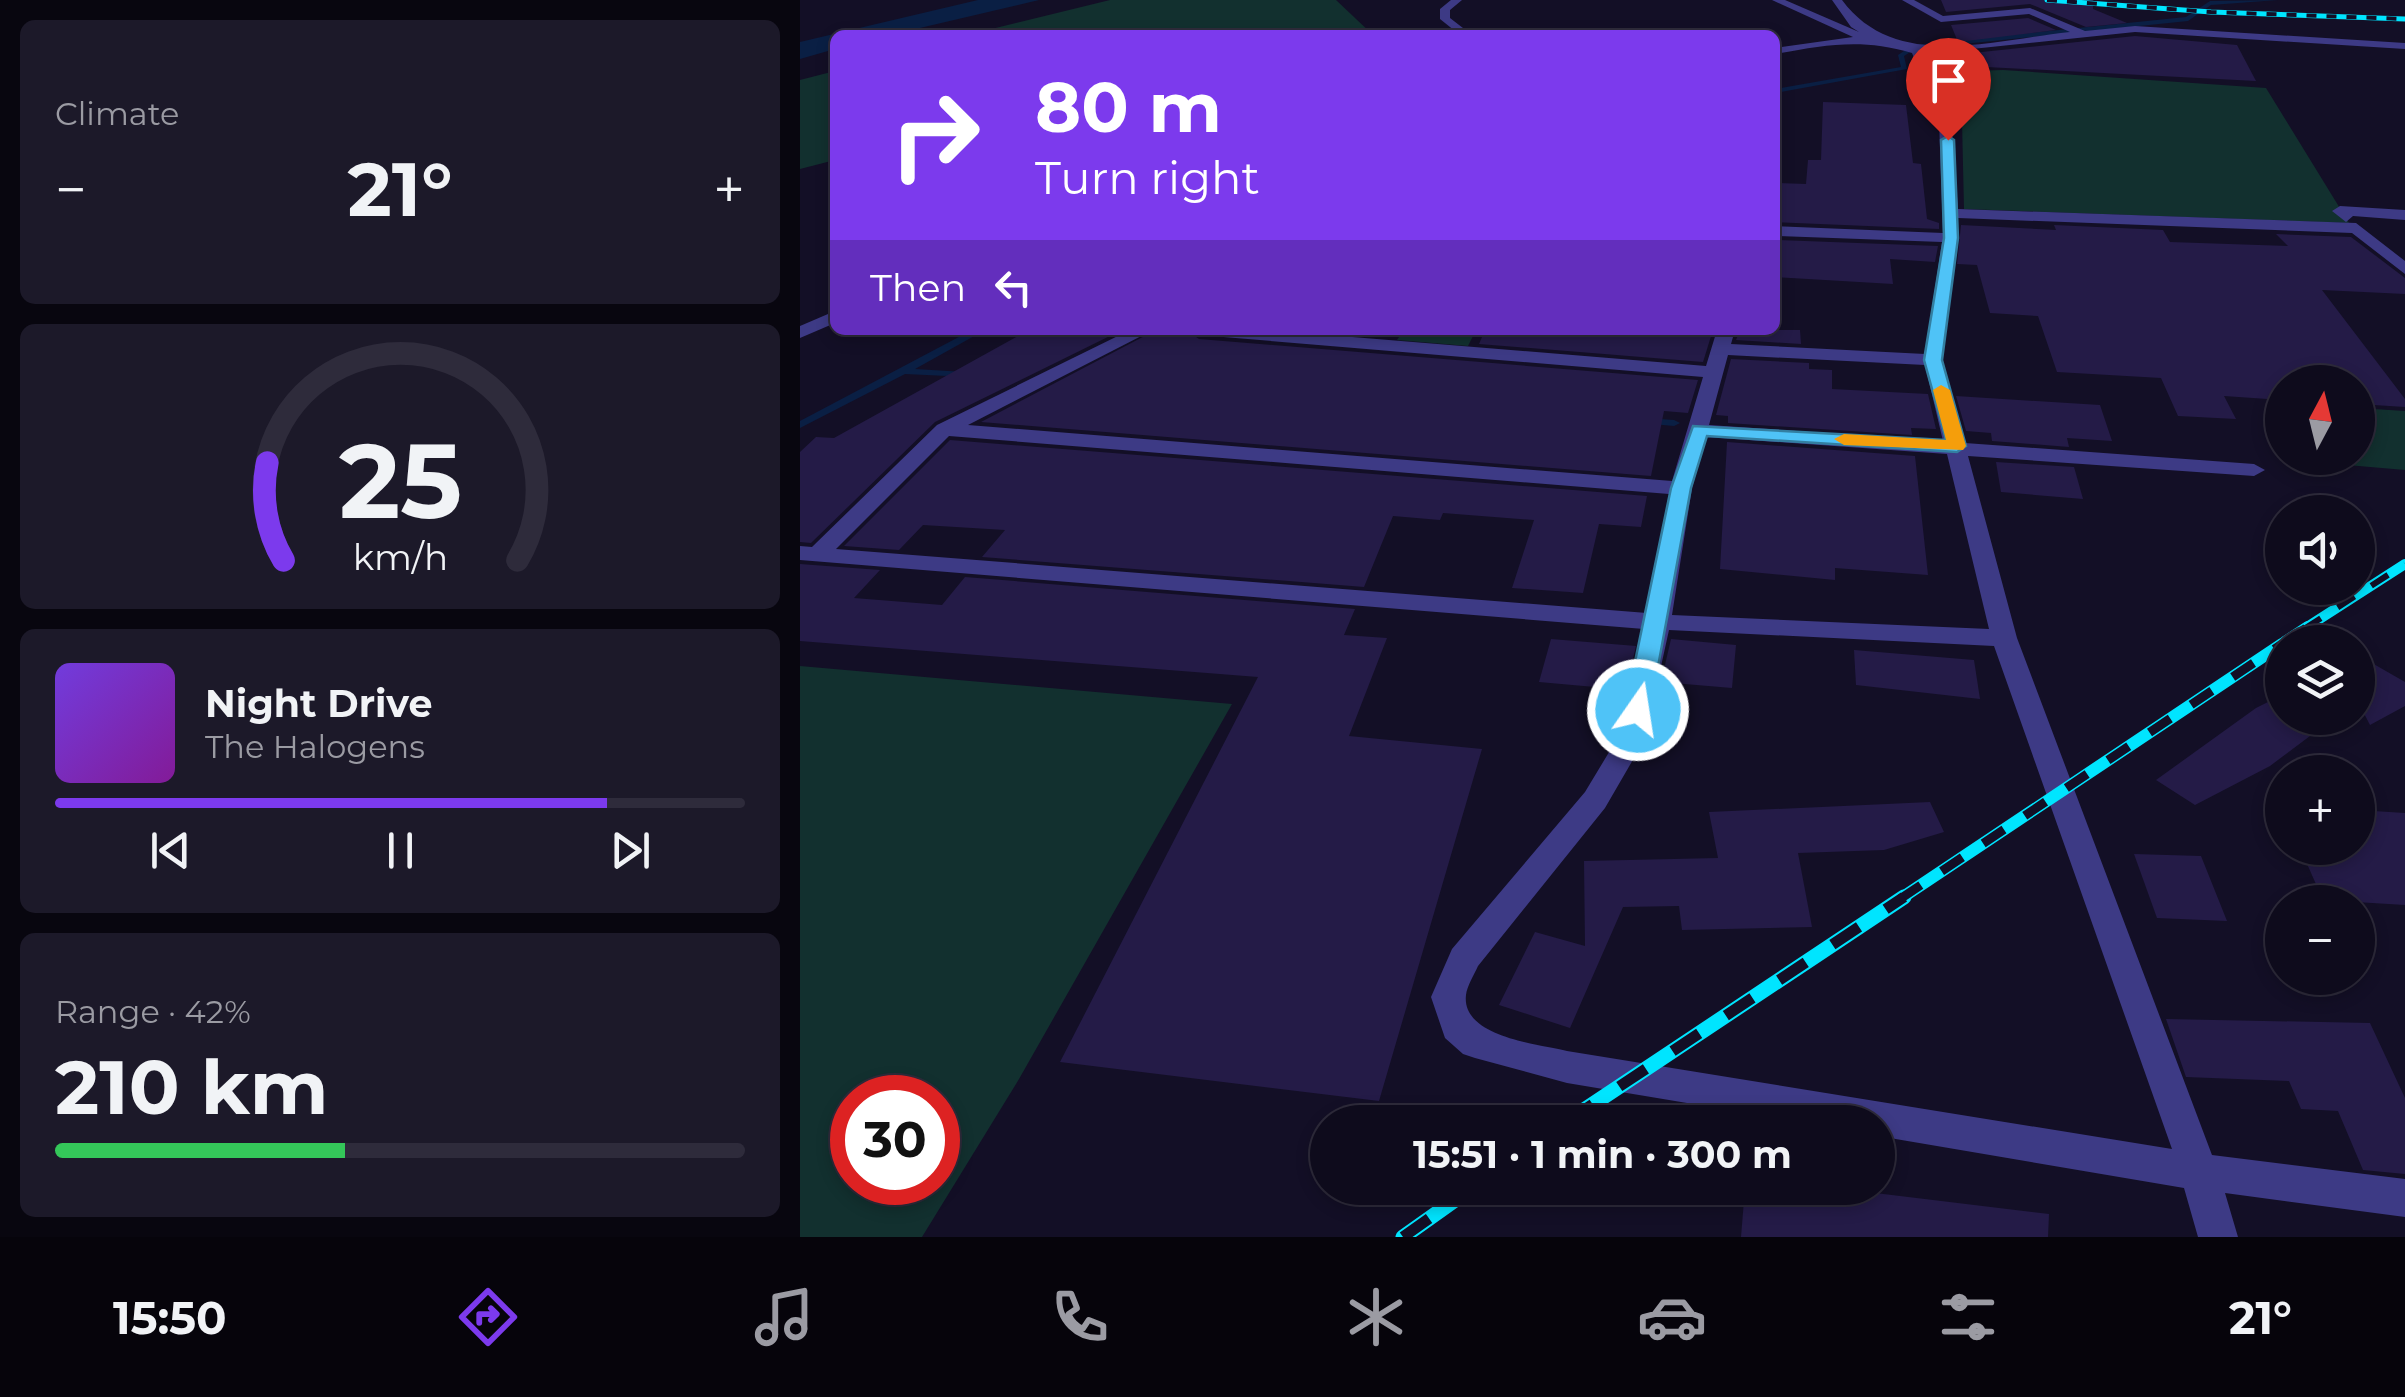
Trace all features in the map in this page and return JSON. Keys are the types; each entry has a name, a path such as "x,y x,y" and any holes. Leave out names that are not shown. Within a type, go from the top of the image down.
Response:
{"street":[{"path":"1456,0 1446,9 1446,19 1460,30"},
{"path":"1778,0 1804,9 1842,34 1917,50 2082,33 2172,29 2405,46"},
{"path":"1837,0 1855,25 1882,41"},
{"path":"1907,0 1941,19 2030,12 2082,33"},
{"path":"1780,50 1829,41 1882,41"},
{"path":"1917,50 1945,120 1950,225 1933,360 2004,638 2199,1172 2218,1237"},
{"path":"2405,215 2340,211 2405,269"},
{"path":"1780,231 1950,225 2356,228"},
{"path":"800,333 830,318"},
{"path":"809,553 944,430 1134,335"},
{"path":"1260,335 1715,372"},
{"path":"1933,360 1724,340 1681,488 1658,622 1631,739 1594,800 1464,959 1448,997 1457,1027 1475,1043 1566,1067 2199,1172 2405,1198"},
{"path":"944,430 1681,488"},
{"path":"1700,430 2254,470"},
{"path":"809,553 1658,622 2004,638"}],"green space":[{"path":"1110,0 1336,0 1368,30 987,30"},
{"path":"2003,70 2266,88 2349,223 1964,209 1962,121 1938,72"},
{"path":"830,72 830,161 800,169 800,80"},
{"path":"1400,335 1474,335 1468,346 1397,340"},
{"path":"2375,409 2405,411 2405,470 2375,467"},
{"path":"800,666 1232,704 1019,1079 960,1175 960,1075 830,1075 830,1205 942,1205 922,1237 800,1237"}],"water":[{"path":"978,0 1039,0 911,30 851,30"},
{"path":"830,35 830,50 800,59 800,42"}],"building":[{"path":"1941,0 2093,0 2093,9 2127,23 2086,27 2030,4 1946,12"},
{"path":"2028,18 2056,30 1958,42 1951,25"},
{"path":"2135,36 2237,45 2256,81 1967,66 1963,54"},
{"path":"1823,102 1906,105 1913,163 1921,164 1927,219 1939,223 1939,229 1780,222 1780,183 1806,184 1808,160 1821,160"},
{"path":"1961,225 2163,230 2170,242 2288,246 2276,234 2351,237 2405,278 2405,294 2322,290 2405,399 2405,407 2375,405 2375,365 2265,365 2265,399 2224,396 2236,419 2178,416 2161,378 2057,372 2038,316 1990,313 1977,265 1957,264"},
{"path":"1780,240 1938,246 1935,262 1890,259 1893,284 1780,277"},
{"path":"1800,330 1801,344 1736,340 1738,335"},
{"path":"1020,335 1112,335 935,422 811,543 800,542 800,452 816,437 834,438"},
{"path":"1146,335 1193,335 1199,339 1698,380 1688,413 1664,411 1651,476 981,422"},
{"path":"1483,335 1711,335 1703,362 1479,344"},
{"path":"1731,359 1809,363 1809,369 1832,370 1832,389 1928,394 1936,429 1911,428 1912,435 1728,423 1728,416 1716,415"},
{"path":"1956,396 2100,405 2112,441 2067,438 2069,447 1992,441 1991,433 1966,431"},
{"path":"950,440 1647,496 1641,527 1599,524 1583,593 1512,588 1534,520 1443,513 1440,520 1393,516 1364,587 982,557 1005,530 923,525 899,550 844,546"},
{"path":"1727,442 1915,456 1928,575 1835,568 1835,580 1720,569"},
{"path":"1996,462 2074,467 2083,499 2001,492"},
{"path":"800,564 880,570 854,598 942,605 965,577 1355,609 1344,635 1387,638 1349,736 1482,749 1379,1101 1060,1062 1258,677 800,641"},
{"path":"1551,639 1636,646 1628,679 1619,679 1617,689 1539,682"},
{"path":"1671,639 1736,645 1732,688 1661,682"},
{"path":"1854,650 1974,660 1980,699 1856,685"},
{"path":"2375,665 2405,682 2405,706 2375,722"},
{"path":"2265,704 2265,735 2311,735 2285,755 2265,755 2265,769 2195,805 2156,780"},
{"path":"1930,802 1944,832 1884,850 1798,853 1812,927 1682,930 1679,906 1623,907 1570,1028 1499,1005 1535,932 1585,946 1584,861 1718,858 1709,812"},
{"path":"2375,811 2405,813 2405,905 2375,903 2375,885 2316,885 2308,865 2375,865"},
{"path":"2134,854 2201,856 2227,921 2157,918"},
{"path":"2166,1019 2370,1023 2405,1098 2405,1174 2363,1170 2338,1111 2301,1109 2289,1081 2186,1077"},
{"path":"1895,1195 2049,1214 2048,1237 1741,1237 1744,1205 1895,1205"}],"waterway":[{"path":"1780,90 1905,68 1901,55 1913,47 2188,19 2210,3 2275,0"},
{"path":"800,425 971,335"},
{"path":"905,371 965,375"},
{"path":"1645,421 1674,423"}],"railway":[{"path":"2047,0 2211,12 2405,19"},
{"path":"2310,625 2405,564"},
{"path":"1900,899 2265,655"},
{"path":"1592,1105 1904,897"},
{"path":"1403,1237 1448,1205"}],"slow traffic":[{"path":"1844,439 1957,446 1941,390"}],"route":[{"path":"1638,710 1681,488 1700,430 1957,446 1933,360 1951,238 1948,140"}]}
